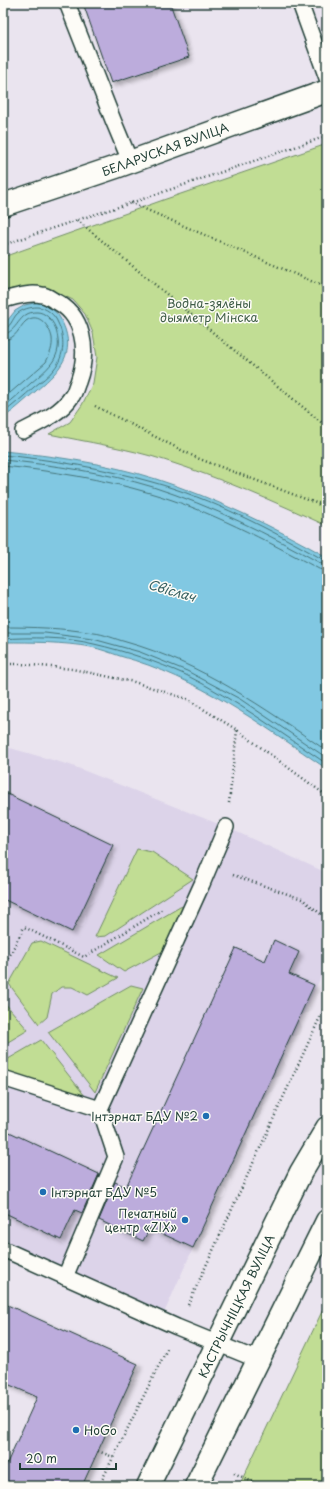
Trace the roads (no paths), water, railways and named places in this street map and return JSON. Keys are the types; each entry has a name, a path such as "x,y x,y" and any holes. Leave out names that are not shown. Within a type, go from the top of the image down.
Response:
{"street":[{"name":"БЕЛАРУСКАЯ ВУЛІЦА","path":"3,205 130,162 327,91"},
{"name":"КАСТРЫЧНІЦКАЯ ВУЛІЦА","path":"148,1486 301,1172 327,1128"},
{"path":"196,1486 327,1221"}],"lane":[{"path":"67,3 112,120 130,162"},
{"path":"300,3 327,78"},
{"path":"3,300 26,294 42,295 59,302 74,315 82,334 84,353 81,374 73,395 60,410 23,431"},
{"path":"65,1277 116,1157 100,1109 202,884 226,827"},
{"path":"3,1078 100,1109"},
{"path":"3,1249 177,1327 258,1360"}],"water":[{"path":"39,302 56,312 63,324 67,339 65,357 56,372 50,378 12,412 3,418 3,326 15,311 25,305"},
{"name":"Свіслач","path":"3,451 99,464 156,479 222,504 285,534 327,557 327,769 278,735 228,704 203,690 149,665 102,650 80,645 36,642 3,642"}],"place":[{"name":"Інтэрнат БДУ №2","path":"206,1116"},
{"name":"Інтэрнат БДУ №5","path":"43,1192"},
{"name":"Печатный центр «ZIX»","path":"185,1220"},
{"name":"HoGo","path":"76,1430"}],"park label":[{"name":"Водна-зялёны дыяметр Мінска","path":"209,310"}]}
